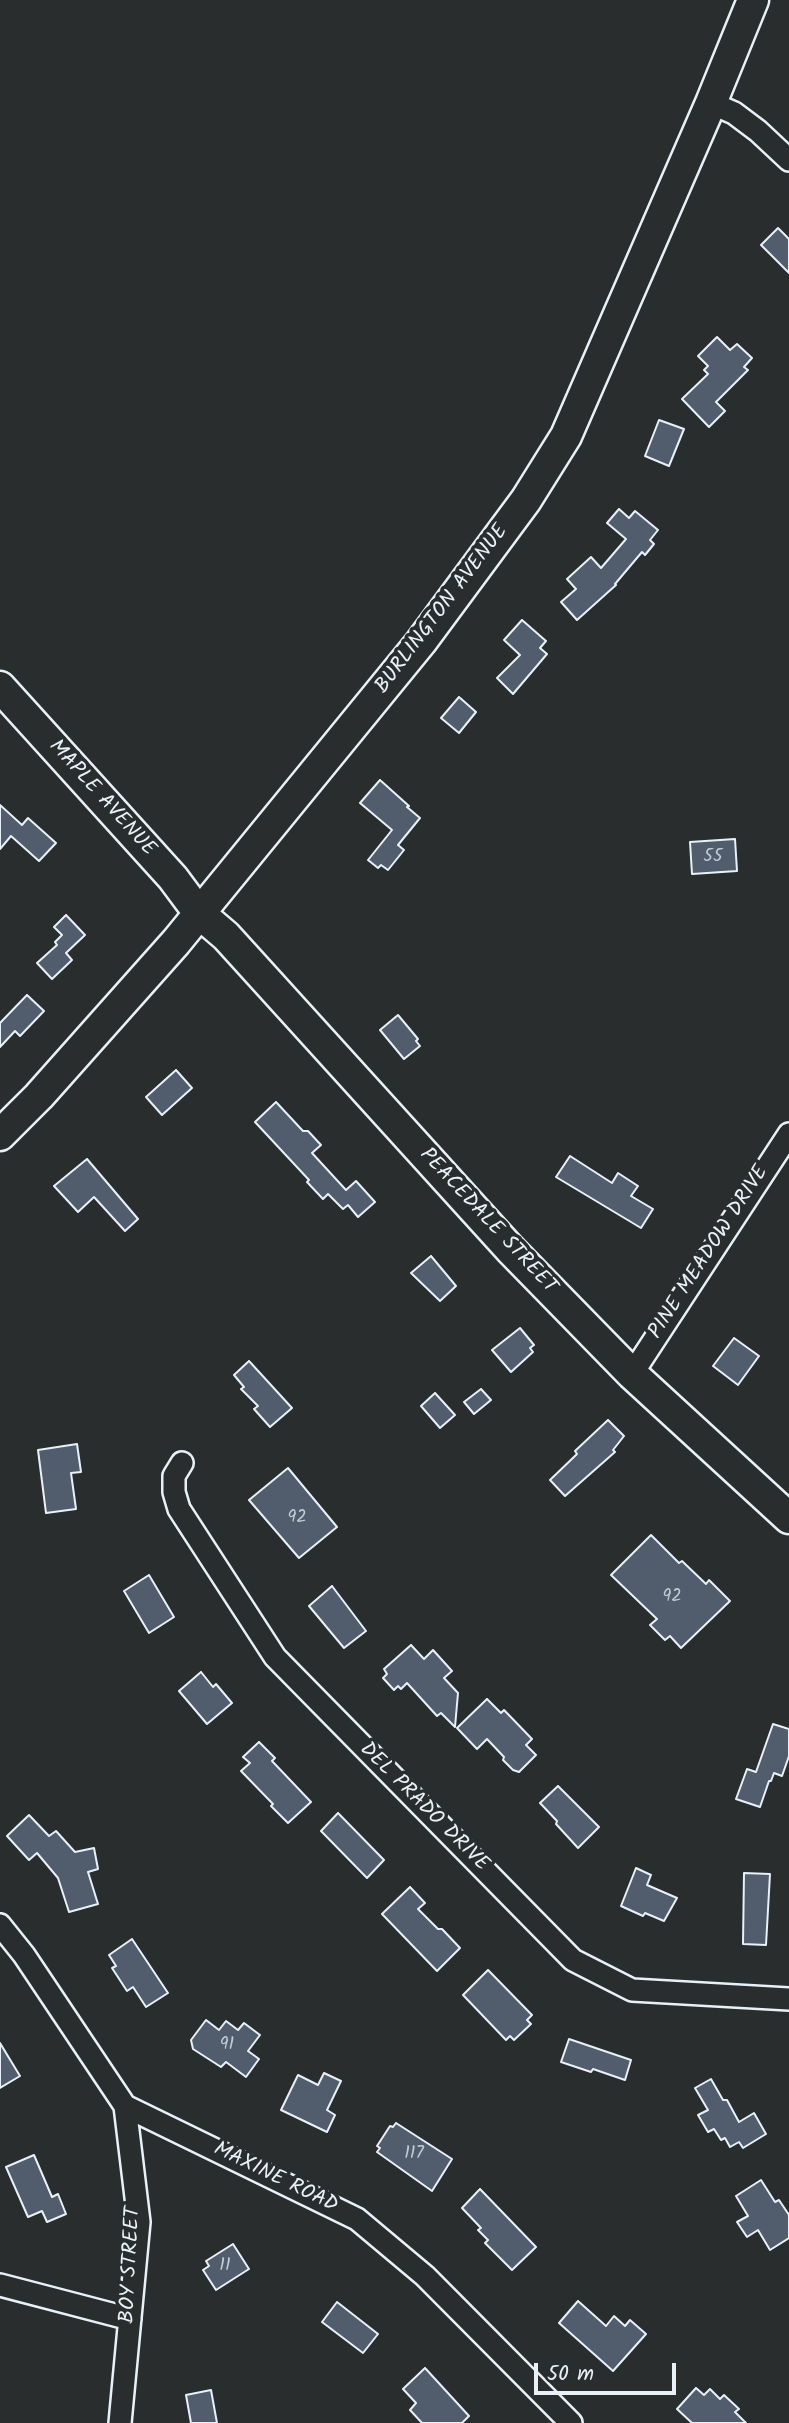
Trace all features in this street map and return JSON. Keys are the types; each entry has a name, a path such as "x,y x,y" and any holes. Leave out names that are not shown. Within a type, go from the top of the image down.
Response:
{"main road":[{"name":"BURLINGTON AVENUE","path":"0,1135 57,1075 199,913 421,642 526,499 566,436 753,0"},
{"name":"MAPLE AVENUE","path":"0,687 173,878 199,913"},
{"name":"PEACEDALE STREET","path":"199,913 226,936 501,1239 632,1374 789,1518"}],"street":[{"path":"711,103 734,113 789,160"},
{"name":"PINE MEADOW DRIVE","path":"632,1374 789,1133"},
{"name":"DEL PRADO DRIVE","path":"182,1462 174,1476 174,1492 179,1509 275,1657 573,1960 632,1990 789,1999"},
{"path":"0,1925 24,1955 125,2106"},
{"name":"BOY STREET","path":"120,2423 139,2222 125,2106"},
{"name":"MAXINE ROAD","path":"125,2106 357,2219 425,2276 571,2423"},
{"path":"0,2285 131,2319"}],"building":[{"path":"778,228 789,239 789,273 761,245"},
{"path":"717,337 730,350 737,344 752,358 744,367 748,370 716,402 725,411 709,427 682,399 708,374 704,370 708,366 698,356"},
{"path":"659,420 684,429 669,466 645,456"},
{"path":"619,509 629,518 635,511 658,530 650,540 654,544 645,555 642,552 616,585 577,620 561,602 576,589 567,579 591,557 601,568 626,539 607,523"},
{"path":"522,620 546,641 540,648 547,654 513,694 497,678 520,655 504,640"},
{"path":"459,697 476,712 459,733 441,718"},
{"path":"380,780 420,818 398,845 404,850 388,870 381,865 378,868 368,860 392,830 360,803"},
{"path":"0,805 22,825 28,818 56,843 39,861 11,836 0,849"},
{"path":"735,839 737,871 692,874 690,842"},
{"path":"66,915 85,935 66,953 72,960 52,979 37,963 57,945 55,942 62,935 54,927"},
{"path":"27,995 44,1011 20,1036 15,1031 0,1047 0,1023"},
{"path":"398,1015 418,1039 416,1041 420,1046 404,1059 380,1030"},
{"path":"176,1070 192,1088 162,1115 146,1097"},
{"path":"276,1102 303,1131 308,1131 321,1145 312,1153 346,1190 356,1181 375,1202 358,1217 348,1205 343,1209 328,1194 323,1199 255,1122"},
{"path":"570,1156 612,1183 618,1173 638,1186 631,1196 653,1209 641,1228 556,1177"},
{"path":"87,1159 138,1219 125,1231 94,1197 78,1212 54,1186"},
{"path":"431,1256 456,1286 440,1301 411,1273"},
{"path":"520,1328 534,1345 530,1348 533,1352 511,1372 492,1350"},
{"path":"734,1338 759,1356 738,1385 713,1366"},
{"path":"249,1361 292,1408 270,1427 254,1409 258,1406 241,1389 244,1387 234,1375"},
{"path":"481,1389 491,1400 474,1414 464,1402"},
{"path":"435,1393 455,1415 440,1428 421,1406"},
{"path":"608,1420 624,1436 613,1450 615,1452 565,1496 550,1480 577,1454 575,1451"},
{"path":"77,1444 81,1472 71,1473 76,1509 46,1513 38,1450"},
{"path":"288,1468 337,1527 299,1558 249,1500"},
{"path":"651,1535 679,1563 682,1561 706,1584 709,1580 730,1601 681,1648 670,1636 665,1640 650,1625 657,1619 611,1575"},
{"path":"149,1575 174,1617 149,1633 124,1591"},
{"path":"332,1586 366,1631 344,1648 309,1606"},
{"path":"411,1645 424,1659 433,1650 452,1671 444,1678 458,1693 455,1727 441,1713 437,1716 407,1683 401,1689 398,1686 394,1690 383,1678 387,1674 384,1669"},
{"path":"201,1672 213,1687 216,1684 232,1703 207,1724 179,1691"},
{"path":"487,1699 501,1713 504,1710 532,1739 526,1745 536,1755 519,1772 503,1760 504,1757 487,1739 477,1749 457,1728"},
{"path":"773,1724 789,1729 789,1756 782,1776 774,1773 769,1781 760,1807 736,1799 747,1769 756,1772"},
{"path":"259,1742 275,1758 272,1761 311,1802 288,1823 241,1771 250,1763 243,1757"},
{"path":"558,1786 599,1827 578,1848 540,1803"},
{"path":"338,1813 384,1860 367,1878 321,1831"},
{"path":"29,1815 49,1836 56,1831 75,1852 94,1848 98,1869 88,1872 98,1904 69,1912 58,1878 37,1853 29,1860 7,1836"},
{"path":"636,1868 651,1875 647,1885 677,1898 664,1921 645,1913 643,1916 621,1906"},
{"path":"744,1873 770,1874 766,1945 743,1944"},
{"path":"410,1887 425,1903 418,1909 460,1948 437,1971 382,1914"},
{"path":"132,1939 168,1993 146,2007 133,1987 127,1991 112,1968 116,1966 109,1955"},
{"path":"488,1970 532,2015 527,2020 531,2024 514,2040 510,2036 506,2040 463,1995"},
{"path":"206,2020 219,2030 226,2021 238,2030 244,2023 260,2035 248,2051 259,2059 246,2077 226,2062 221,2067 193,2049 191,2040"},
{"path":"569,2039 631,2060 625,2080 561,2062"},
{"path":"0,2043 20,2076 0,2088"},
{"path":"324,2073 341,2081 327,2110 335,2115 327,2132 281,2110 298,2075 318,2085"},
{"path":"711,2079 739,2122 754,2113 766,2134 743,2148 739,2142 730,2147 725,2138 721,2140 714,2129 708,2132 698,2115 708,2110 695,2088"},
{"path":"396,2123 452,2159 432,2191 377,2152 380,2148 377,2146 390,2126 393,2127"},
{"path":"34,2155 52,2197 58,2194 66,2214 47,2222 42,2211 28,2217 6,2167"},
{"path":"761,2180 775,2202 779,2200 789,2215 789,2238 770,2250 758,2230 747,2237 737,2222 748,2216 736,2196"},
{"path":"480,2189 536,2247 512,2270 485,2243 488,2240 478,2230 481,2228 462,2208"},
{"path":"233,2244 249,2269 216,2290 203,2270 209,2266 206,2261"},
{"path":"578,2301 606,2326 614,2316 625,2326 630,2320 646,2334 613,2371 559,2323"},
{"path":"337,2302 378,2334 363,2353 322,2322"},
{"path":"425,2368 469,2416 462,2423 422,2423 410,2410 416,2403 403,2389"},
{"path":"696,2388 704,2395 710,2389 720,2399 724,2395 739,2409 735,2412 746,2423 692,2423 677,2409"},
{"path":"211,2390 217,2423 191,2423 186,2395"}]}
